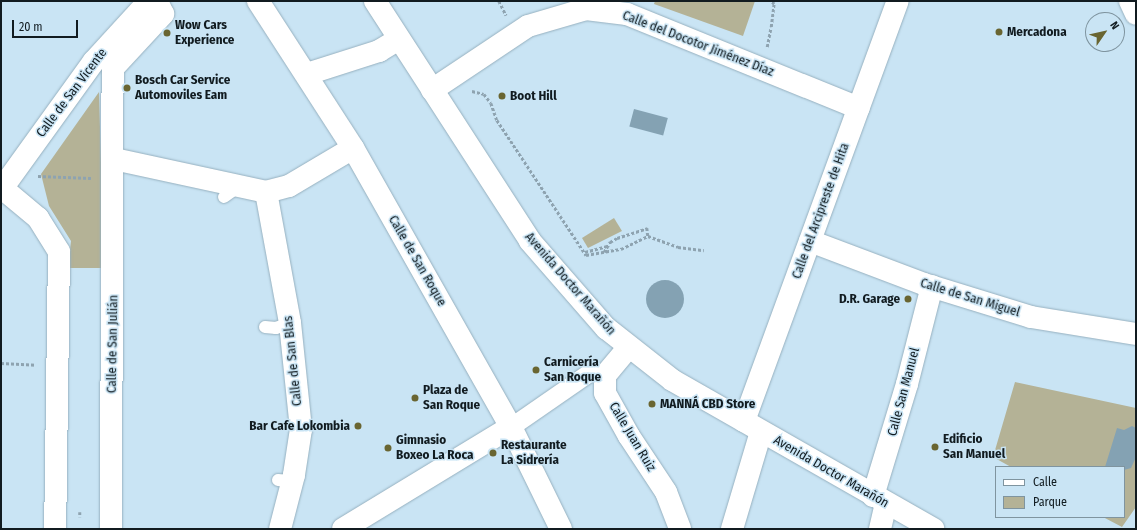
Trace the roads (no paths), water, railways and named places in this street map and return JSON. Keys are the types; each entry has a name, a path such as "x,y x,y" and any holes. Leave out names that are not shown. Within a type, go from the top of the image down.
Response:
{"street":[{"name":"Calle de San Vicente","path":"5,184 94,61 149,1"},
{"name":"Calle de San Julián","path":"111,529 114,159 113,68 163,14 157,1"},
{"name":"Calle de San Roque","path":"258,1 307,74 353,148 512,427 562,529"},
{"name":"Avenida Doctor Marañón","path":"374,1 530,240 606,328 628,348 672,380 933,529"},
{"name":"Calle del Arcipreste de Hita","path":"732,529 752,426 810,241 898,1"},
{"path":"1130,1 1136,14"},
{"name":"Calle del Docotor Jiménez Díaz","path":"432,90 528,26 586,9 627,14 859,108"},
{"path":"307,74 379,51 399,39"},
{"path":"114,159 232,191 266,192 289,186 353,148"},
{"path":"5,184 38,218 59,252 55,529"},
{"name":"Calle de San Blas","path":"266,192 290,323 301,429 286,477 280,529"},
{"name":"Calle de San Miguel","path":"810,241 932,286 1031,317 1136,334"},
{"name":"Calle San Manuel","path":"880,529 880,500 932,286"},
{"name":"Calle Juan Ruiz","path":"628,348 605,375 605,393 629,436 666,492 680,529"},
{"path":"343,529 512,427 594,370"}],"lane":[{"path":"265,327 276,328 290,323"}],"water":[{"path":"634,109 668,118 663,135 629,126"},
{"path":"665,280 675,283 681,289 684,299 681,309 675,315 665,318 655,315 649,309 646,299 649,289 655,283"},
{"path":"1132,426 1136,428 1136,457 1131,468 1125,470 1125,466 1105,466 1117,428 1124,430"}],"place":[{"name":"Mercadona","path":"999,32"},
{"name":"Wow Cars Experience","path":"167,33"},
{"name":"Bosch Car Service Automoviles Eam","path":"127,88"},
{"name":"Boot Hill","path":"502,96"},
{"name":"D.R. Garage","path":"908,299"},
{"name":"Carnicería San Roque","path":"536,370"},
{"name":"Plaza de San Roque","path":"415,398"},
{"name":"MANNÁ CBD Store","path":"652,404"},
{"name":"Bar Cafe Lokombia","path":"358,426"},
{"name":"Edificio San Manuel","path":"935,447"},
{"name":"Gimnasio Boxeo La Roca","path":"388,448"},
{"name":"Restaurante La Sidrería","path":"493,453"}]}
